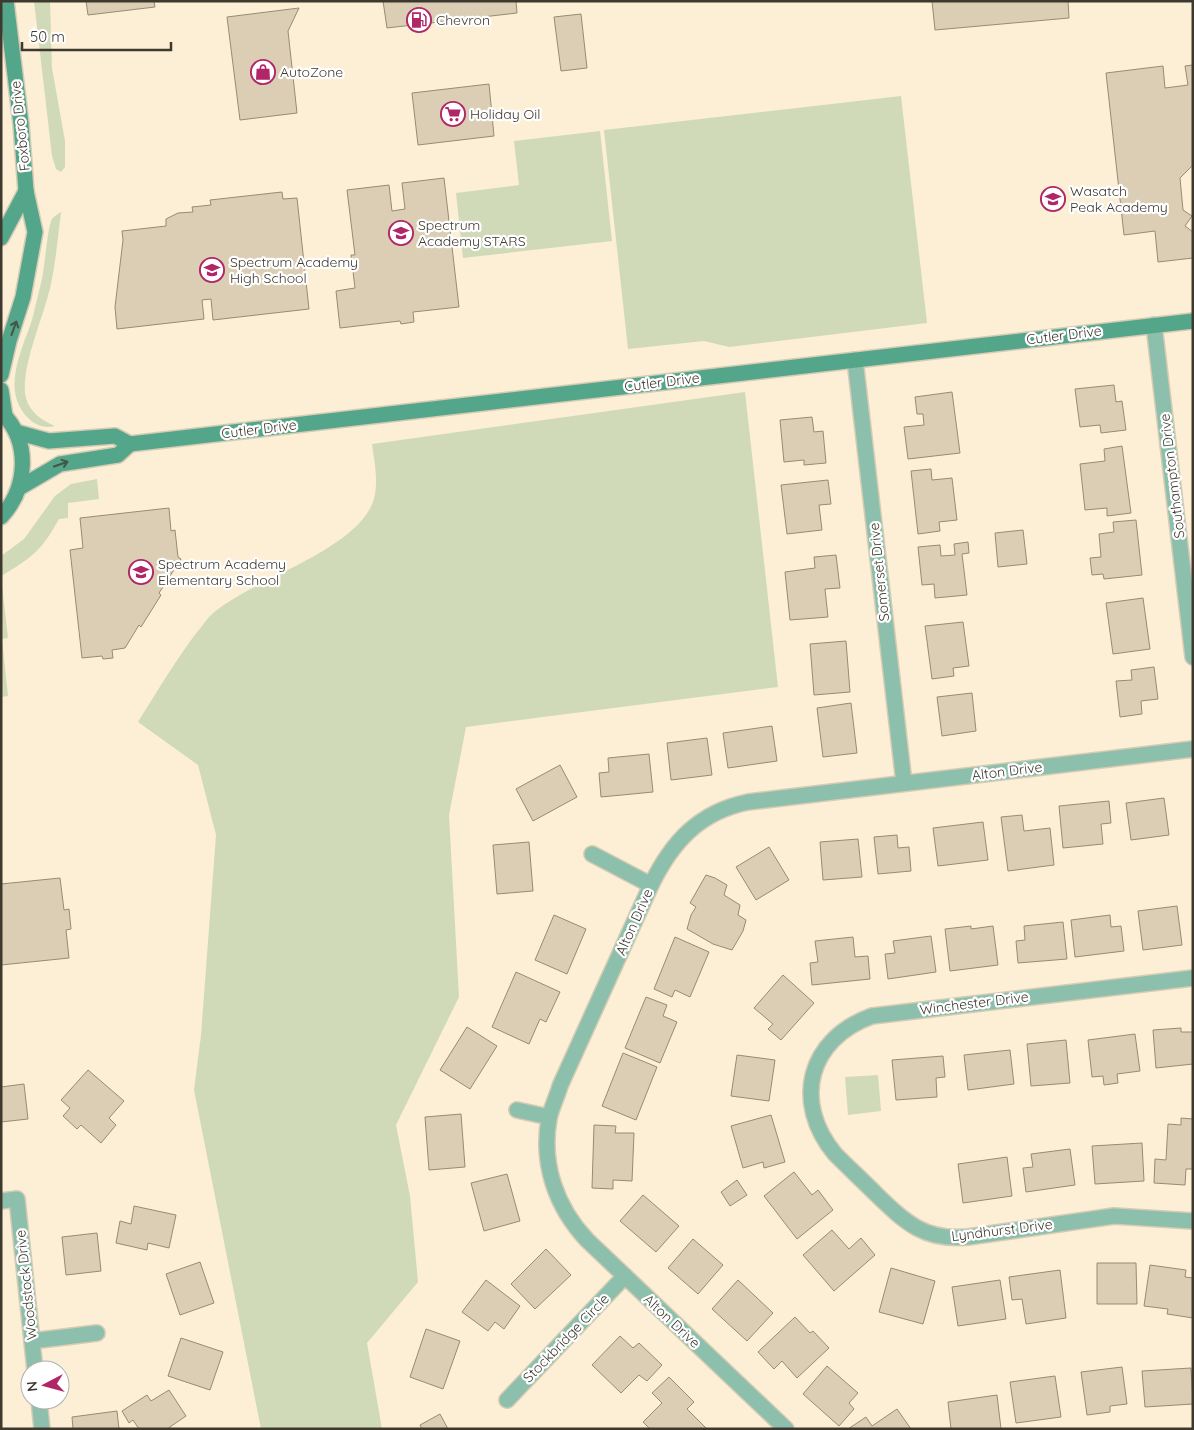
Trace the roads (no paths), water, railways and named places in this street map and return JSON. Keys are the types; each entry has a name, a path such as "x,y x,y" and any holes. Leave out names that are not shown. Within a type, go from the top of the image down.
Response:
{"street":[{"name":"Foxboro Drive","path":"1,375 9,341 23,297 35,232 26,191 22,134 6,1"},
{"name":"Foxboro Drive","path":"1,238 26,191"},
{"name":"Cutler Drive","path":"19,488 60,464 118,454 130,444 1193,320"},
{"name":"Southampton Drive","path":"1154,325 1193,657"},
{"name":"Somerset Drive","path":"855,360 904,783"},
{"path":"1,390 3,414 16,432 23,460 19,488 8,510 1,517"},
{"name":"Cutler Drive","path":"16,432 49,441 116,436 130,444"},
{"name":"Alton Drive","path":"786,1429 624,1276 574,1226 560,1202 551,1177 547,1138 550,1117 560,1086 666,856 675,844 707,817 735,804 1193,749"},
{"path":"592,854 651,885"},
{"name":"Winchester Drive","path":"811,1106 812,1080 816,1067 826,1049 842,1032 855,1023 872,1016 1193,978"},
{"name":"Lyndhurst Drive","path":"811,1106 819,1132 835,1154 900,1218 920,1231 932,1235 956,1238 968,1237 1114,1216 1193,1221"},
{"path":"517,1110 550,1117"},
{"name":"Woodstock Drive","path":"1,1201 17,1199 34,1360"},
{"name":"Stockbridge Circle","path":"507,1400 624,1276"},
{"path":"32,1341 97,1333"},
{"path":"39,1410 42,1429"}],"place":[{"name":"Chevron","path":"419,20"},
{"name":"AutoZone","path":"263,72"},
{"name":"Holiday Oil","path":"453,114"},
{"name":"Wasatch Peak Academy","path":"1053,199"},
{"name":"Spectrum Academy STARS","path":"401,233"},
{"name":"Spectrum Academy High School","path":"212,270"},
{"name":"Spectrum Academy Elementary School","path":"141,572"}]}
